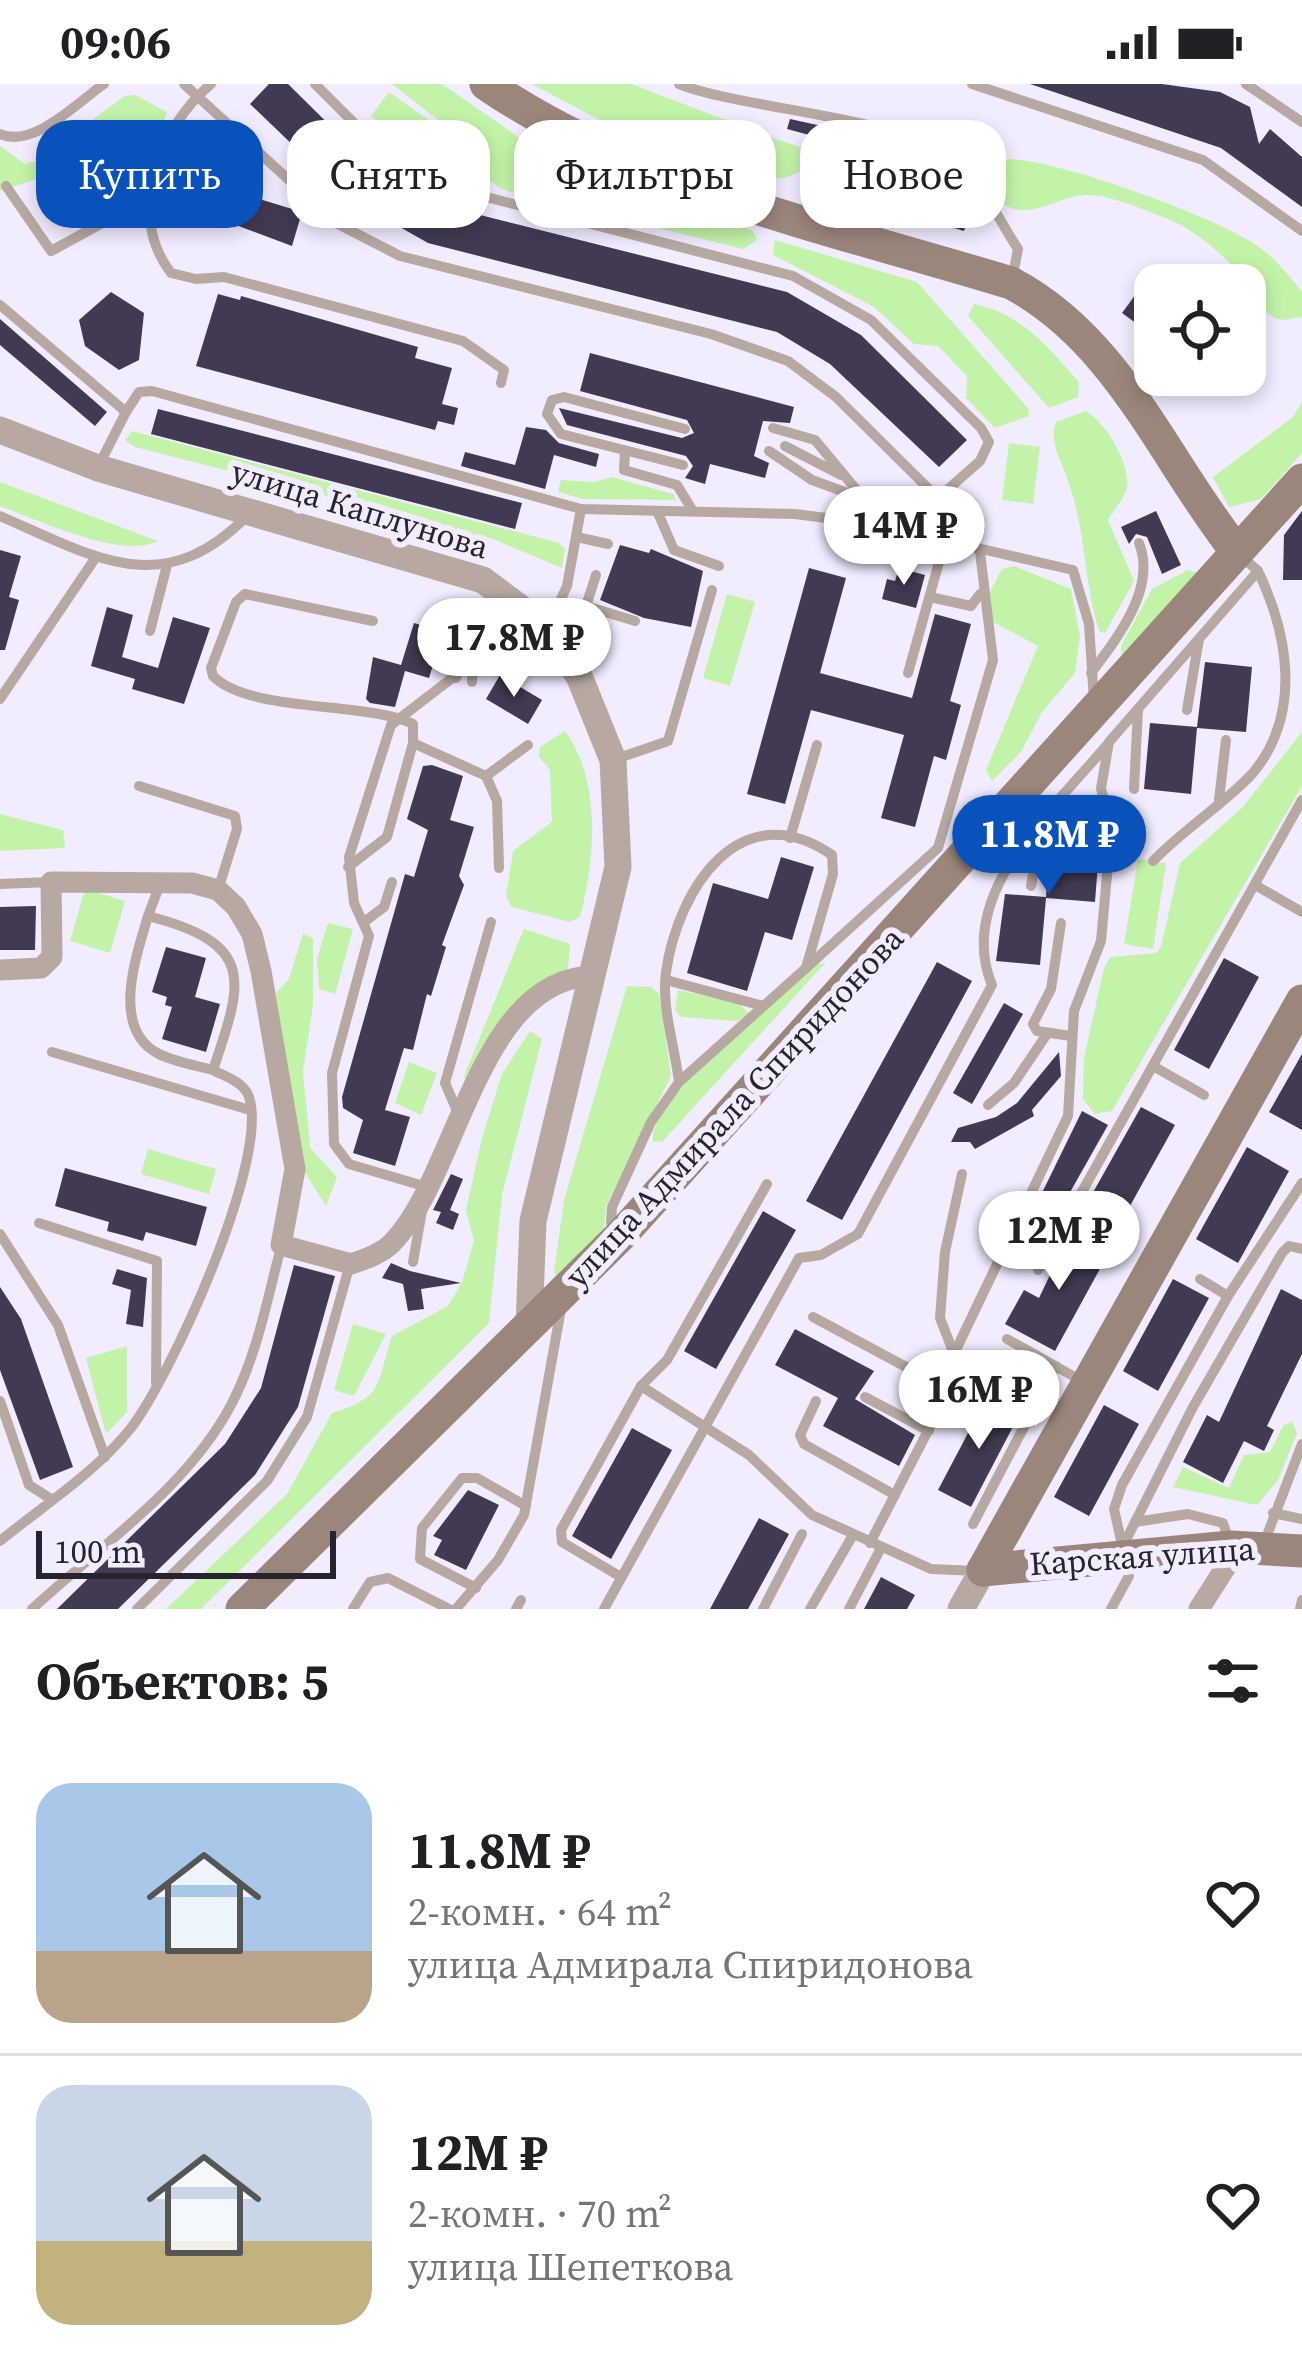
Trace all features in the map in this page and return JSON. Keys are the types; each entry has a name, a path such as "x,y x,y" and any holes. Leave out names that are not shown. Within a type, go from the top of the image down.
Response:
{"main road":[{"path":"486,84 536,118 610,154 1011,283 1065,316 1124,386 1248,561"},
{"name":"улица Адмирала Спиридонова","path":"242,1609 622,1234 1094,710 1248,561 1302,480"},
{"path":"982,1570 1302,1001"},
{"name":"Карская улица","path":"982,1570 1126,1550 1247,1547 1302,1551"}],"street":[{"name":"улица Каплунова","path":"0,430 98,469 444,565 512,598 547,628 579,676 613,760 618,866 533,1221 529,1326"},
{"path":"0,970 41,968 52,957 51,882 161,881 218,890 252,934 274,1041 296,1169 281,1245 350,1264 390,1246 426,1195 458,1113 527,1008 559,982 594,976"},
{"path":"1199,1609 1227,1565 1247,1547"},
{"path":"963,1608 982,1570"}],"lane":[{"path":"77,84 86,96"},
{"path":"0,134 20,138 38,130 104,84"},
{"path":"184,84 356,238 400,256 711,334 788,362 836,397 938,498 980,552 993,660 938,848 680,1082 651,1122 612,1207 611,1223 622,1234"},
{"path":"180,120 211,84"},
{"path":"315,84 381,150 447,187 794,276 871,320 981,428 989,442 980,461 938,498"},
{"path":"679,84 725,101 790,108 837,120"},
{"path":"972,84 1203,160 1302,231"},
{"path":"1246,84 1302,122"},
{"path":"7,186 36,226"},
{"path":"37,228 54,251 95,228"},
{"path":"151,228 161,258 179,277 224,277 463,341 504,370 501,383"},
{"path":"1005,228 1018,248 1011,283"},
{"path":"0,304 126,412"},
{"path":"1124,386 1134,381"},
{"path":"98,469 139,392 161,393 581,509 693,511 872,524 1072,571 1084,598 1094,710"},
{"path":"682,465 553,428 547,414 552,400 570,398 685,429"},
{"path":"773,428 807,434 851,481 864,499 872,524"},
{"path":"785,446 851,481"},
{"path":"626,451 625,470 677,485 693,511"},
{"path":"769,451 812,480 864,499"},
{"path":"547,628 559,612 581,509"},
{"path":"658,513 674,550 719,566"},
{"path":"0,516 96,557 167,565 210,550 249,514"},
{"path":"577,536 608,544"},
{"path":"908,674 944,541"},
{"path":"1091,673 1142,587 1147,563 1139,543"},
{"path":"0,699 96,557"},
{"path":"604,1609 800,1258 821,1255 858,1234 992,985 983,949 991,903 1021,847 1198,639 1248,561 1274,605 1288,664 1284,713 1264,758 1153,861"},
{"path":"150,631 167,565"},
{"path":"547,628 586,606 596,575"},
{"path":"930,597 971,606 983,586"},
{"path":"613,760 668,742 712,590"},
{"path":"348,867 386,837 413,743 413,724 399,717 313,709 226,686 211,668 236,602 245,594 373,621"},
{"path":"413,1262 426,1195 349,1165 334,1144 332,1073 368,946 348,867 382,740 399,717 473,662 512,598"},
{"path":"586,606 635,621"},
{"path":"453,638 446,664 456,678"},
{"path":"1187,710 1198,639"},
{"path":"472,682 473,662"},
{"path":"1133,789 1138,708"},
{"path":"1219,800 1226,740"},
{"path":"848,1609 895,1495 949,1390 954,1354 1065,1127 1072,1036 1083,981 1101,941 1111,831 1101,788 1108,742"},
{"path":"413,743 486,776 497,801 499,868"},
{"path":"486,776 528,745"},
{"path":"790,838 817,745"},
{"path":"139,786 235,816 237,829 218,890"},
{"path":"1038,1270 1302,800"},
{"path":"1031,886 1042,823"},
{"path":"680,1082 666,980 688,896 699,875 756,836 790,838 821,848 835,862 806,968"},
{"path":"0,1541 105,1457 156,1393 199,1298 245,1172 247,1092 213,1070 160,1054 136,1026 133,969 161,881"},
{"path":"0,884 51,882"},
{"path":"364,922 384,907 392,882"},
{"path":"1255,885 1302,912"},
{"path":"148,916 205,935 233,968 236,1000 213,1070"},
{"path":"458,1113 445,1082 491,922"},
{"path":"1061,922 1051,989 1033,1024 1047,1034 1072,1036"},
{"path":"666,980 763,1006"},
{"path":"988,1105 1014,1083 1047,1034"},
{"path":"52,1052 250,1110"},
{"path":"1154,1066 1204,1095"},
{"path":"954,1354 940,1318 945,1252 962,1174"},
{"path":"1111,1609 1129,1576 1114,1509 1121,1485 1228,1296 1302,1183"},
{"path":"621,1577 560,1535 641,1385 668,1360 767,1184"},
{"path":"1070,1216 1117,1243"},
{"path":"39,1223 157,1261 156,1393"},
{"path":"0,1234 58,1325 105,1457"},
{"path":"32,1609 178,1476 224,1418 253,1354 281,1245"},
{"path":"1126,1550 1135,1522 1282,1253 1289,1246 1302,1249"},
{"path":"137,1609 267,1481 308,1417 350,1264"},
{"path":"1200,1279 1228,1296"},
{"path":"353,1609 370,1582 388,1578 453,1609 476,1588 510,1542 526,1506 563,1294"},
{"path":"813,1317 949,1390"},
{"path":"1006,1339 1088,1384"},
{"path":"973,1524 1056,1366"},
{"path":"641,1385 749,1455 812,1515 931,1569 982,1570"},
{"path":"865,1397 928,1431"},
{"path":"0,1401 29,1485 51,1499"},
{"path":"816,1401 800,1435 804,1444 895,1495"},
{"path":"1135,1522 1200,1515 1223,1523 1247,1547 1273,1513 1302,1444"},
{"path":"476,1588 420,1559 422,1528 462,1478 477,1478 526,1506"},
{"path":"1273,1513 1302,1519"},
{"path":"763,1609 802,1534"},
{"path":"810,1609 853,1535"}],"green space":[{"path":"392,84 442,84 514,134 514,192 490,180 490,120 438,120"},
{"path":"532,84 631,84 735,120 600,120"},
{"path":"389,92 429,120 376,120 371,116"},
{"path":"135,95 167,112 164,120 92,120 125,96"},
{"path":"776,139 800,147 800,172 776,178"},
{"path":"0,146 25,164 36,161 36,179 0,191"},
{"path":"1006,161 1032,162 1098,179 1235,233 1269,255 1302,292 1302,317 1282,320 1266,311 1266,264 1230,264 1178,223 1139,208 1088,195 1037,208 1012,208 1006,204"},
{"path":"658,228 744,228 753,231 757,240 743,249"},
{"path":"775,240 917,282 1028,408 1029,416 995,428 966,398 967,376 938,346 914,344 874,307 773,255"},
{"path":"974,304 1006,315 1032,333 1079,382 1078,397 1049,408 968,316"},
{"path":"1302,402 1302,453 1261,499 1229,507 1213,477 1293,417"},
{"path":"1086,411 1115,444 1127,477 1124,495 1108,520 1134,581 1105,633 1099,631 1094,613 1075,502 1054,437 1056,422"},
{"path":"132,431 559,543 565,549 562,568 493,539 135,447 125,440"},
{"path":"1009,443 1040,447 1033,504 1002,500"},
{"path":"612,477 673,494 676,500 583,499 558,492 561,480 594,482"},
{"path":"0,482 158,541 123,546 57,528 0,506"},
{"path":"1014,566 1071,589 1080,636 1075,673 1042,712 1021,752 992,781 986,770 1038,646 991,621 988,596 1002,569"},
{"path":"1188,570 1199,573 1122,655 1121,646 1152,589"},
{"path":"727,594 755,602 730,686 703,678"},
{"path":"565,731 585,773 592,821 585,895 580,917 570,922 512,907 506,896 513,851 552,822 550,770 539,757 540,747"},
{"path":"1302,732 1302,786 1112,1111 1095,1114 1083,1099 1084,1058 1104,968 1110,957 1156,953 1180,863 1242,808"},
{"path":"0,814 63,830 65,848 0,851"},
{"path":"1138,859 1166,863 1153,949 1124,944"},
{"path":"85,889 125,901 110,953 70,941"},
{"path":"328,923 353,929 335,994 319,989 317,959"},
{"path":"524,929 570,944 568,969 539,984 466,1081 464,1076"},
{"path":"303,934 313,938 313,1005 303,1071 310,1148 337,1177 326,1206 301,1166 276,993 289,979"},
{"path":"825,963 663,1141 653,1142 657,1123 693,1075 814,965"},
{"path":"627,986 651,987 659,994 671,1076 606,1206 604,1232 558,1280 554,1272 564,1200"},
{"path":"678,990 738,1003 749,1013 738,1021 681,1017 675,1010"},
{"path":"530,1031 542,1039 502,1195 489,1323 201,1609 166,1609 287,1494 332,1413 361,1401 376,1388 392,1336 448,1306 462,1282 474,1241 466,1210 482,1138 502,1074"},
{"path":"409,1062 437,1073 421,1115 395,1103"},
{"path":"148,1149 216,1169 209,1194 141,1174"},
{"path":"353,1324 386,1334 354,1396 334,1390"},
{"path":"127,1346 127,1412 106,1434 86,1358"},
{"path":"1292,1421 1297,1433 1278,1480 1257,1505 1173,1487 1183,1467 1229,1488 1244,1455 1270,1452 1283,1426"}],"building":[{"path":"269,84 288,84 324,120 287,120 287,139 250,104"},
{"path":"1030,84 1162,84 1220,92 1250,107 1259,144 1270,129 1302,157 1302,207 1221,148"},
{"path":"790,119 800,121 800,133 787,129"},
{"path":"263,200 287,207 287,228 297,228 292,246 244,228 263,228"},
{"path":"490,218 514,224 514,228 532,228 787,292 861,335 967,440 939,467 830,364 777,332 428,243 402,228 490,228"},
{"path":"111,292 144,313 139,360 119,370 85,346 79,320"},
{"path":"218,294 240,300 241,296 418,347 415,358 452,368 442,404 458,408 454,425 438,421 435,430 196,366"},
{"path":"1134,297 1134,322 1122,313"},
{"path":"0,319 107,412 95,426 0,345"},
{"path":"590,353 794,407 790,423 763,421 754,456 769,463 765,478 710,464 705,484 685,478 693,466 686,456 567,425 559,408 682,438 694,433 687,420 580,391"},
{"path":"158,409 522,503 515,529 151,434"},
{"path":"526,427 546,430 559,443 599,454 596,467 554,455 545,489 461,466 465,452 515,465"},
{"path":"1156,511 1181,565 1162,574 1147,537 1136,534 1129,544 1121,527"},
{"path":"1302,511 1302,580 1283,580 1284,535"},
{"path":"620,545 649,553 651,549 703,571 691,627 644,618 600,600"},
{"path":"0,550 21,556 9,597 19,600 5,650 0,650"},
{"path":"809,568 846,578 820,673 912,698 935,614 971,624 950,701 961,705 946,760 934,756 915,827 881,818 904,735 811,710 785,804 747,794"},
{"path":"899,568 925,575 916,608 882,599 887,579 895,581"},
{"path":"107,607 133,615 122,657 158,668 173,617 210,628 184,704 132,689 135,679 91,666"},
{"path":"414,623 443,632 429,678 405,671 395,707 370,703 366,699 373,657 401,665"},
{"path":"1205,662 1252,667 1246,732 1197,728 1191,794 1144,789 1150,723 1197,727"},
{"path":"500,675 542,700 528,724 486,699"},
{"path":"423,766 463,776 450,820 474,827 459,876 464,885 442,945 446,947 431,996 427,994 413,1050 404,1048 385,1110 410,1117 395,1166 353,1153 363,1120 343,1108 342,1097 405,874 414,877 428,830 407,819"},
{"path":"1051,832 1100,837 1095,902 1046,898 1040,965 996,961 1005,894 1046,897"},
{"path":"781,857 814,867 792,940 765,932 747,991 687,973 713,883 768,899"},
{"path":"36,906 35,950 0,950 0,907"},
{"path":"166,947 206,958 195,997 220,1004 206,1052 162,1039 172,1007 165,1005 167,997 152,992"},
{"path":"1224,958 1259,977 1209,1069 1174,1050"},
{"path":"937,962 972,981 842,1220 806,1201"},
{"path":"1004,1003 1023,1014 972,1104 953,1093"},
{"path":"1059,1052 1061,1076 1032,1110 1034,1116 975,1149 970,1142 951,1142 958,1128 996,1117 1017,1103"},
{"path":"1302,1054 1302,1130 1269,1112"},
{"path":"1141,1107 1175,1125 1116,1231 1082,1212"},
{"path":"1082,1111 1108,1125 1060,1210 1039,1199"},
{"path":"1247,1147 1289,1171 1238,1263 1196,1239"},
{"path":"65,1168 207,1207 196,1246 146,1232 143,1241 107,1231 109,1222 55,1206"},
{"path":"451,1174 463,1179 450,1210 459,1214 453,1230 436,1223 441,1212 433,1210"},
{"path":"763,1211 796,1230 716,1369 684,1351"},
{"path":"1072,1229 1108,1254 1055,1351 1005,1324 1024,1290 1039,1298"},
{"path":"391,1263 461,1283 421,1289 424,1309 408,1311 403,1284 382,1278"},
{"path":"294,1265 335,1276 298,1407 255,1475 118,1609 57,1609 225,1444 261,1388"},
{"path":"117,1269 147,1278 143,1327 126,1324 131,1290 112,1284"},
{"path":"1173,1279 1209,1298 1158,1391 1123,1371"},
{"path":"0,1287 21,1319 73,1467 40,1480 0,1370"},
{"path":"1281,1289 1302,1300 1302,1354 1267,1426 1274,1430 1264,1451 1244,1441 1223,1483 1183,1462 1207,1415 1219,1422"},
{"path":"795,1329 874,1371 855,1399 915,1435 899,1466 823,1426 838,1398 775,1365"},
{"path":"987,1397 1019,1415 971,1507 938,1490"},
{"path":"1104,1405 1139,1424 1089,1516 1054,1497"},
{"path":"632,1428 672,1450 611,1559 572,1536"},
{"path":"468,1490 499,1505 466,1570 434,1555 442,1540 433,1536"},
{"path":"759,1518 789,1534 748,1609 710,1609"},
{"path":"881,1577 915,1595 907,1609 864,1609"}]}
